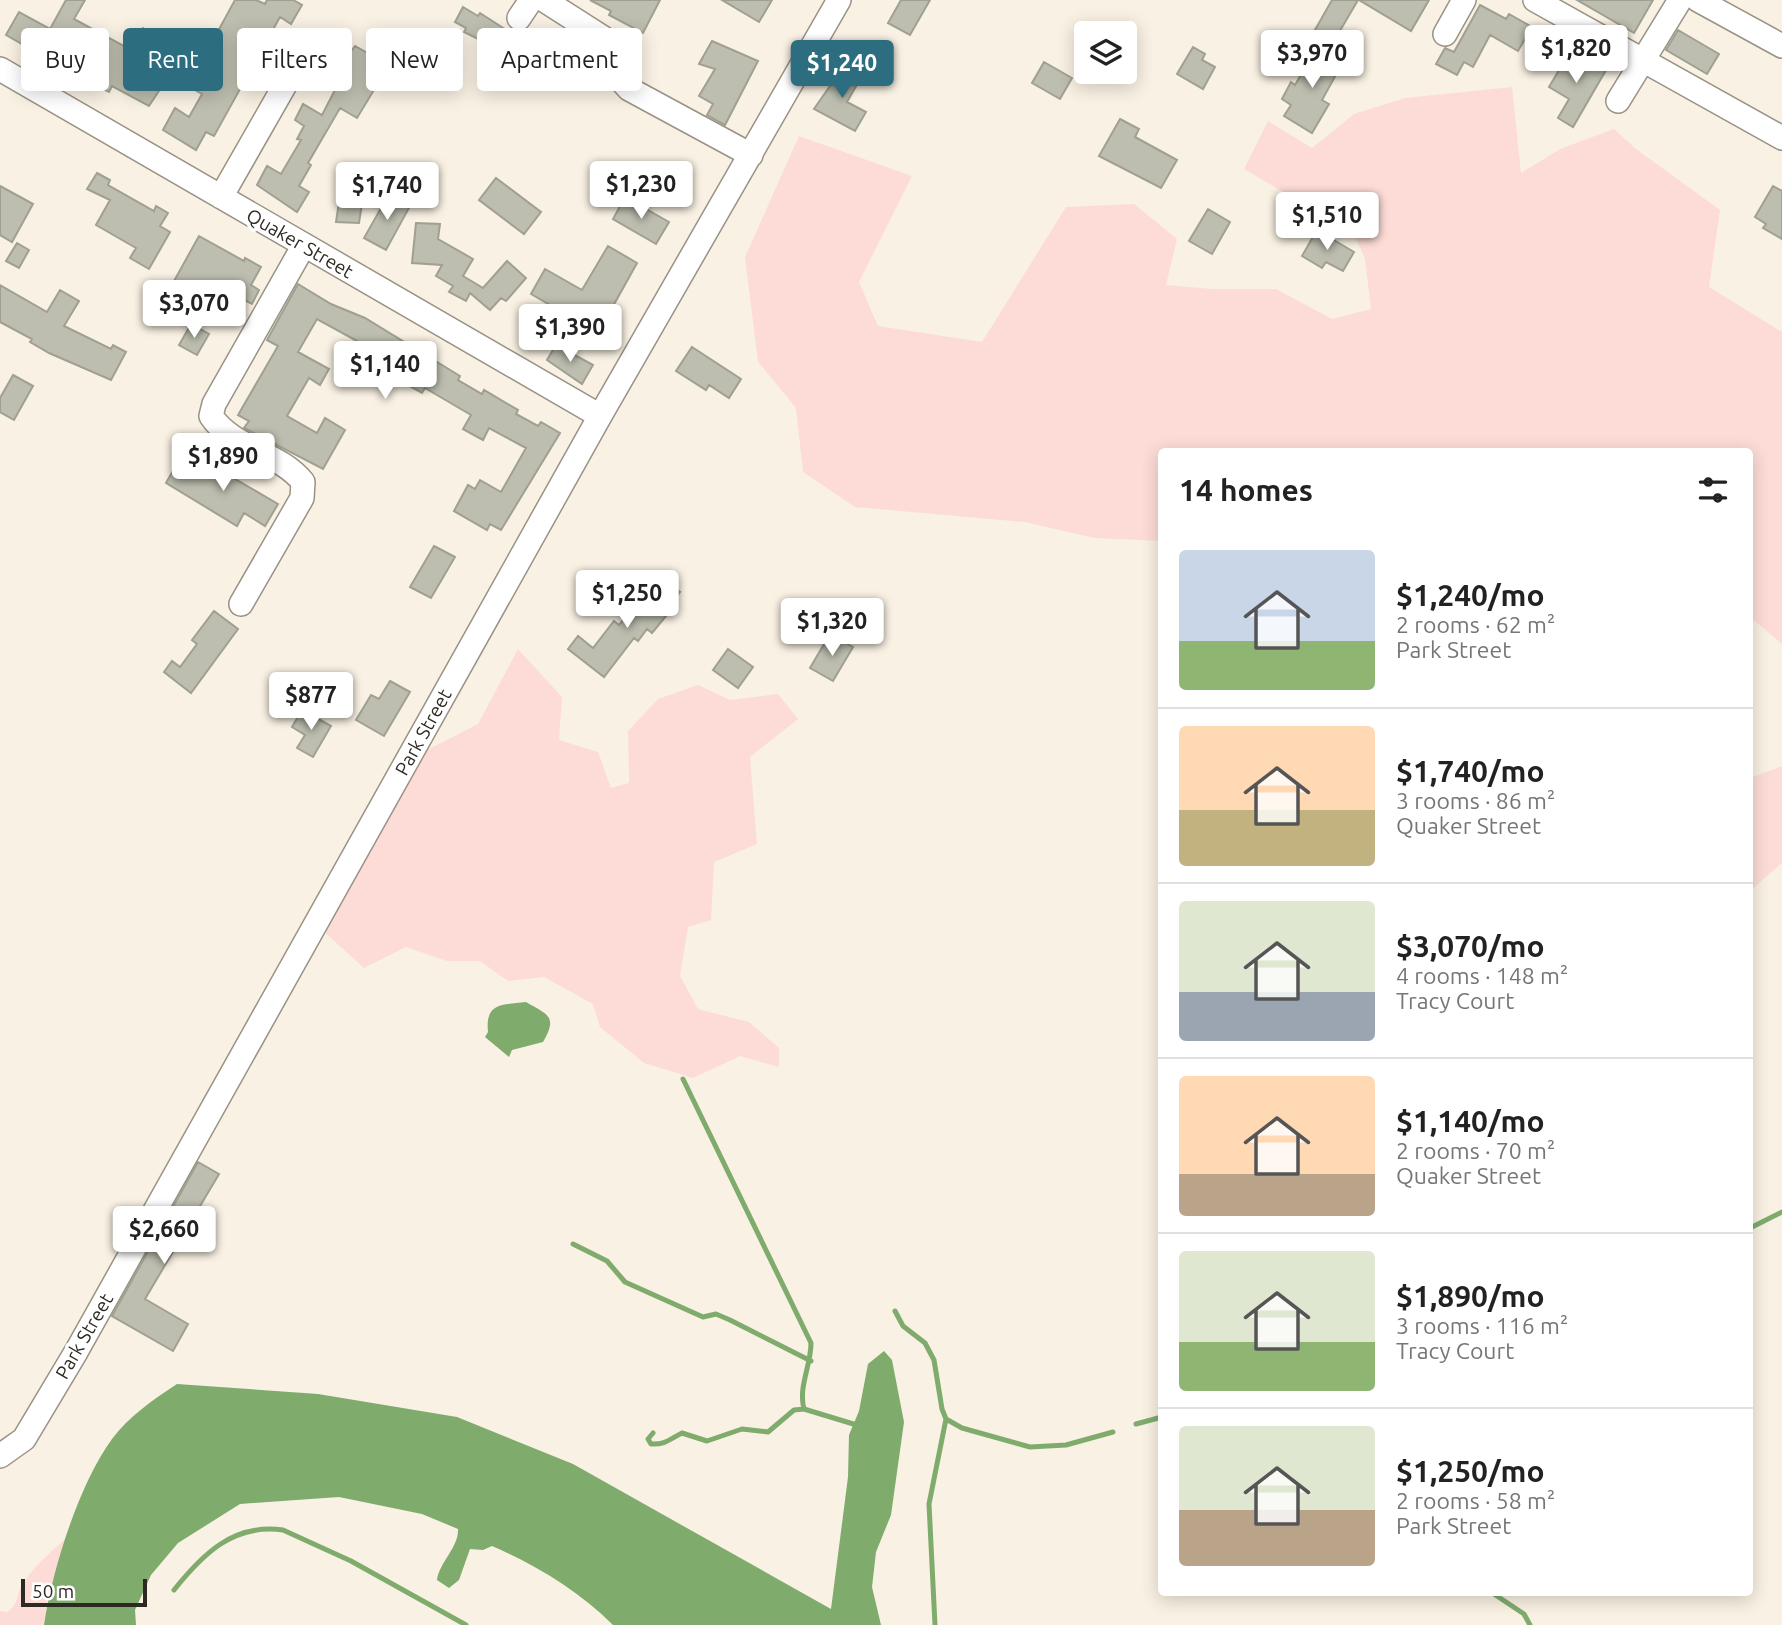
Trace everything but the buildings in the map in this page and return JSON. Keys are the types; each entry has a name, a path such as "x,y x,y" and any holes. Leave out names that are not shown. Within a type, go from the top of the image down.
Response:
{"street":[{"path":"544,0 605,39 617,76 629,89 751,155"},
{"name":"Park Street","path":"0,1456 23,1438 76,1352 600,416 839,0"},
{"path":"1445,34 1464,0"},
{"path":"1535,0 1643,57 1782,138"},
{"path":"1618,102 1680,0"},
{"path":"1698,0 1782,46"},
{"name":"Quaker Street","path":"0,69 600,416"},
{"path":"221,197 281,91"},
{"path":"241,604 302,498 303,482 294,470 220,430 211,416 214,404 304,245"}],"shaded area":[{"path":"1512,87 1521,173 1560,149 1614,129 1636,149 1720,210 1709,287 1782,332 1782,644 1753,620 1753,448 1158,448 1158,541 1094,538 1025,522 855,507 803,472 796,408 758,362 745,257 799,136 912,176 859,282 878,326 982,342 1066,207 1134,204 1177,239 1166,285 1212,289 1276,289 1332,319 1371,309 1365,259 1350,225 1302,203 1244,169 1268,121 1312,148 1354,114 1405,98"},
{"path":"518,649 562,697 559,740 598,752 611,788 629,783 628,731 658,699 698,685 730,700 778,694 798,719 750,757 757,844 714,862 711,920 688,927 680,976 698,1009 749,1022 779,1048 779,1067 740,1056 693,1078 644,1063 600,1027 593,1004 544,977 508,981 480,961 447,961 406,947 364,968 322,930 427,750 478,724"},
{"path":"1782,766 1782,863 1753,888 1753,777"},
{"path":"526,1002 548,1017 550,1027 543,1042 512,1050 509,1057 485,1037 489,1015 497,1007"},
{"path":"884,1351 892,1360 904,1422 891,1515 876,1552 872,1587 881,1625 613,1625 586,1601 556,1580 492,1546 483,1550 470,1549 459,1580 449,1588 437,1580 455,1542 458,1529 422,1514 339,1497 240,1504 178,1543 151,1575 135,1610 136,1625 44,1625 60,1554 78,1503 100,1458 126,1423 150,1402 177,1384 318,1394 457,1417 573,1464 831,1609 848,1477 849,1435 859,1411 868,1364"},
{"path":"66,1538 48,1598 44,1625 0,1625 0,1611 7,1612 13,1607 29,1575"}],"waterway":[{"path":"683,1079 811,1343 803,1393 804,1409 860,1426"},
{"path":"1753,1226 1782,1212"},
{"path":"573,1244 607,1261 625,1282 703,1317 716,1314 811,1361"},
{"path":"895,1311 903,1326 925,1343 934,1360 946,1419 962,1428 1030,1447 1066,1445 1113,1432"},
{"path":"653,1433 648,1439 651,1444 664,1443 682,1433 707,1441 742,1429 768,1432 794,1410 804,1409"},
{"path":"1136,1424 1158,1418"},
{"path":"935,1625 929,1504 946,1419"},
{"path":"174,1590 196,1565 220,1544 249,1532 283,1530 351,1561 466,1625"},
{"path":"1497,1596 1524,1614 1530,1625"}]}
